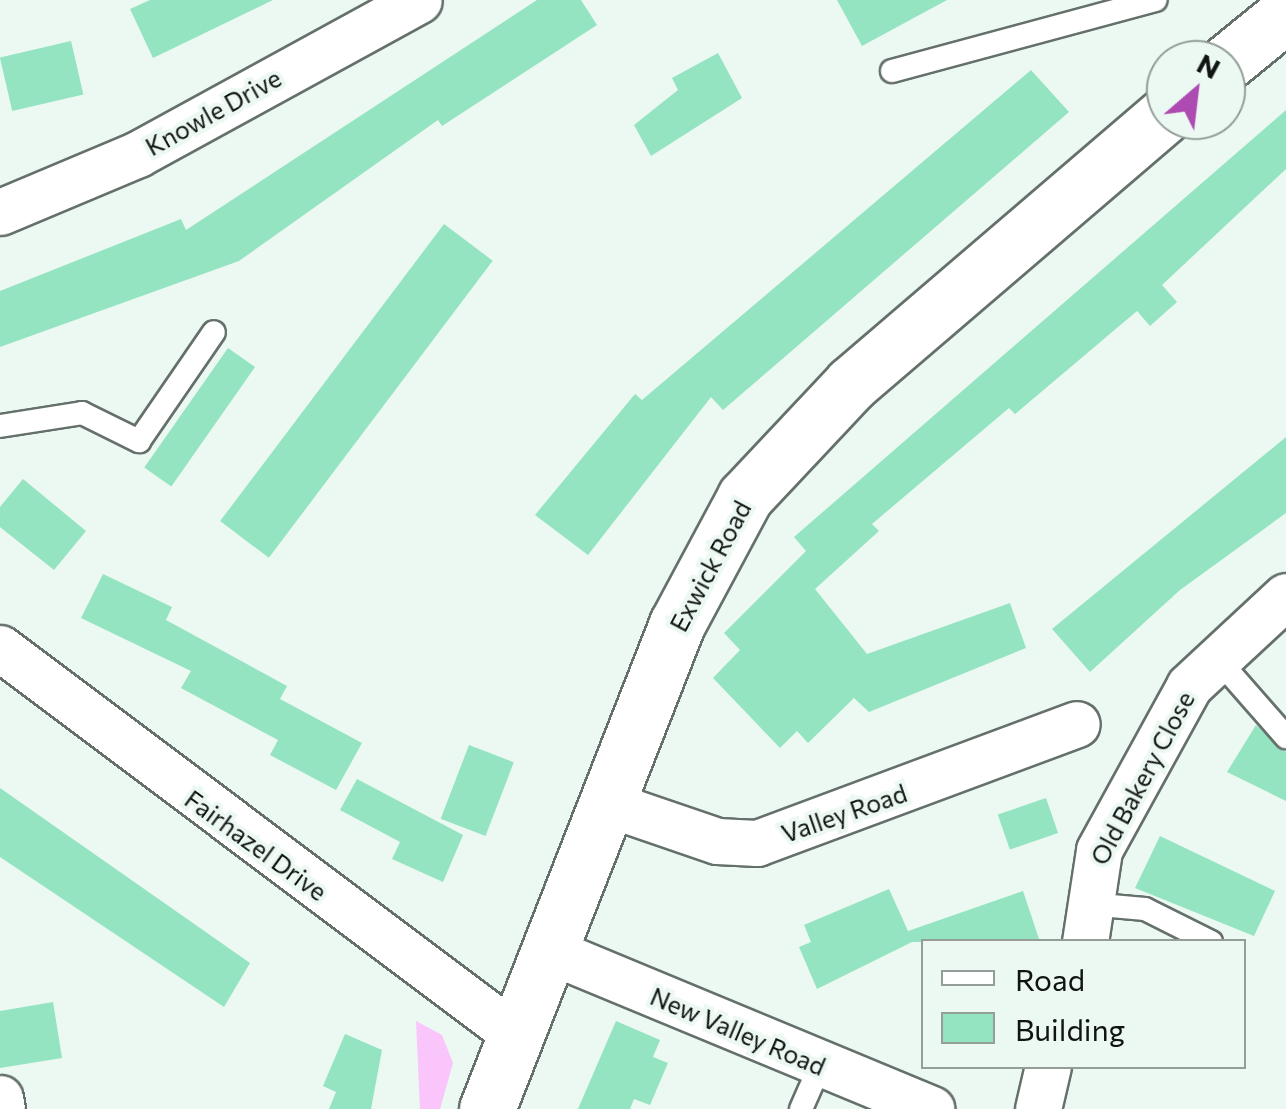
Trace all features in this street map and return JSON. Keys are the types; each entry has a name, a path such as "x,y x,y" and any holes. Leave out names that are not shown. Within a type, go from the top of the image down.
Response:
{"street":[{"name":"Knowle Drive","path":"0,212 138,154 419,0"},
{"path":"1246,47 1286,14"},
{"name":"Exwick Road","path":"486,1109 677,624 756,483 851,384 1146,131"},
{"name":"Old Bakery Close","path":"1087,923 1098,850 1189,686 1215,656 1286,596"},
{"name":"Fairhazel Drive","path":"0,648 517,1036"},
{"name":"Valley Road","path":"606,803 718,841 757,843 1077,724"},
{"name":"New Valley Road","path":"548,950 930,1109"},
{"path":"1038,1109 1047,1069"},
{"path":"0,1098 2,1109"}],"lane":[{"path":"892,71 1078,11 1156,0"},
{"path":"0,426 82,413 139,441 214,332"},
{"path":"1215,656 1286,738"},
{"path":"1087,923 1145,909 1205,939"},
{"path":"801,1109 820,1066"}],"shaded area":[{"path":"416,1021 442,1035 453,1063 440,1109 420,1109"}],"building":[{"path":"150,0 273,0 153,58 130,9"},
{"path":"537,0 581,0 597,25 442,126 438,120 239,261 0,347 0,291 181,219 186,230"},
{"path":"837,0 947,0 862,46"},
{"path":"71,41 83,95 12,111 0,57"},
{"path":"718,53 742,98 651,156 634,125 678,90 672,78"},
{"path":"1031,70 1069,112 723,410 711,397 588,555 535,515 635,394 642,400"},
{"path":"1286,110 1286,169 1162,285 1177,302 1150,326 1137,311 1015,414 1009,408 872,524 879,531 815,589 867,654 1010,603 1026,648 869,712 854,698 808,743 797,731 780,748 713,678 740,650 724,633 806,551 794,537"},
{"path":"444,224 493,261 269,558 220,521"},
{"path":"228,348 255,367 171,487 144,468"},
{"path":"1286,437 1286,513 1180,590 1090,672 1052,629"},
{"path":"23,479 86,531 54,570 0,527 0,507"},
{"path":"103,574 172,607 166,620 287,686 280,699 362,743 336,790 270,755 278,740 181,688 191,671 81,618"},
{"path":"1256,725 1286,752 1286,801 1227,772"},
{"path":"469,745 514,762 486,836 441,819"},
{"path":"357,779 463,835 443,882 392,859 400,842 340,810"},
{"path":"0,788 250,963 224,1007 0,857"},
{"path":"1046,798 1058,833 1010,850 998,815"},
{"path":"1160,836 1275,891 1254,936 1135,888"},
{"path":"889,889 908,931 1023,891 1039,939 921,939 817,989 799,947 811,942 804,925"},
{"path":"53,1002 62,1058 0,1068 0,1011"},
{"path":"616,1021 660,1040 653,1057 668,1063 650,1105 634,1099 630,1109 578,1109"},
{"path":"345,1034 382,1050 371,1109 329,1109 336,1092 323,1086"}]}
